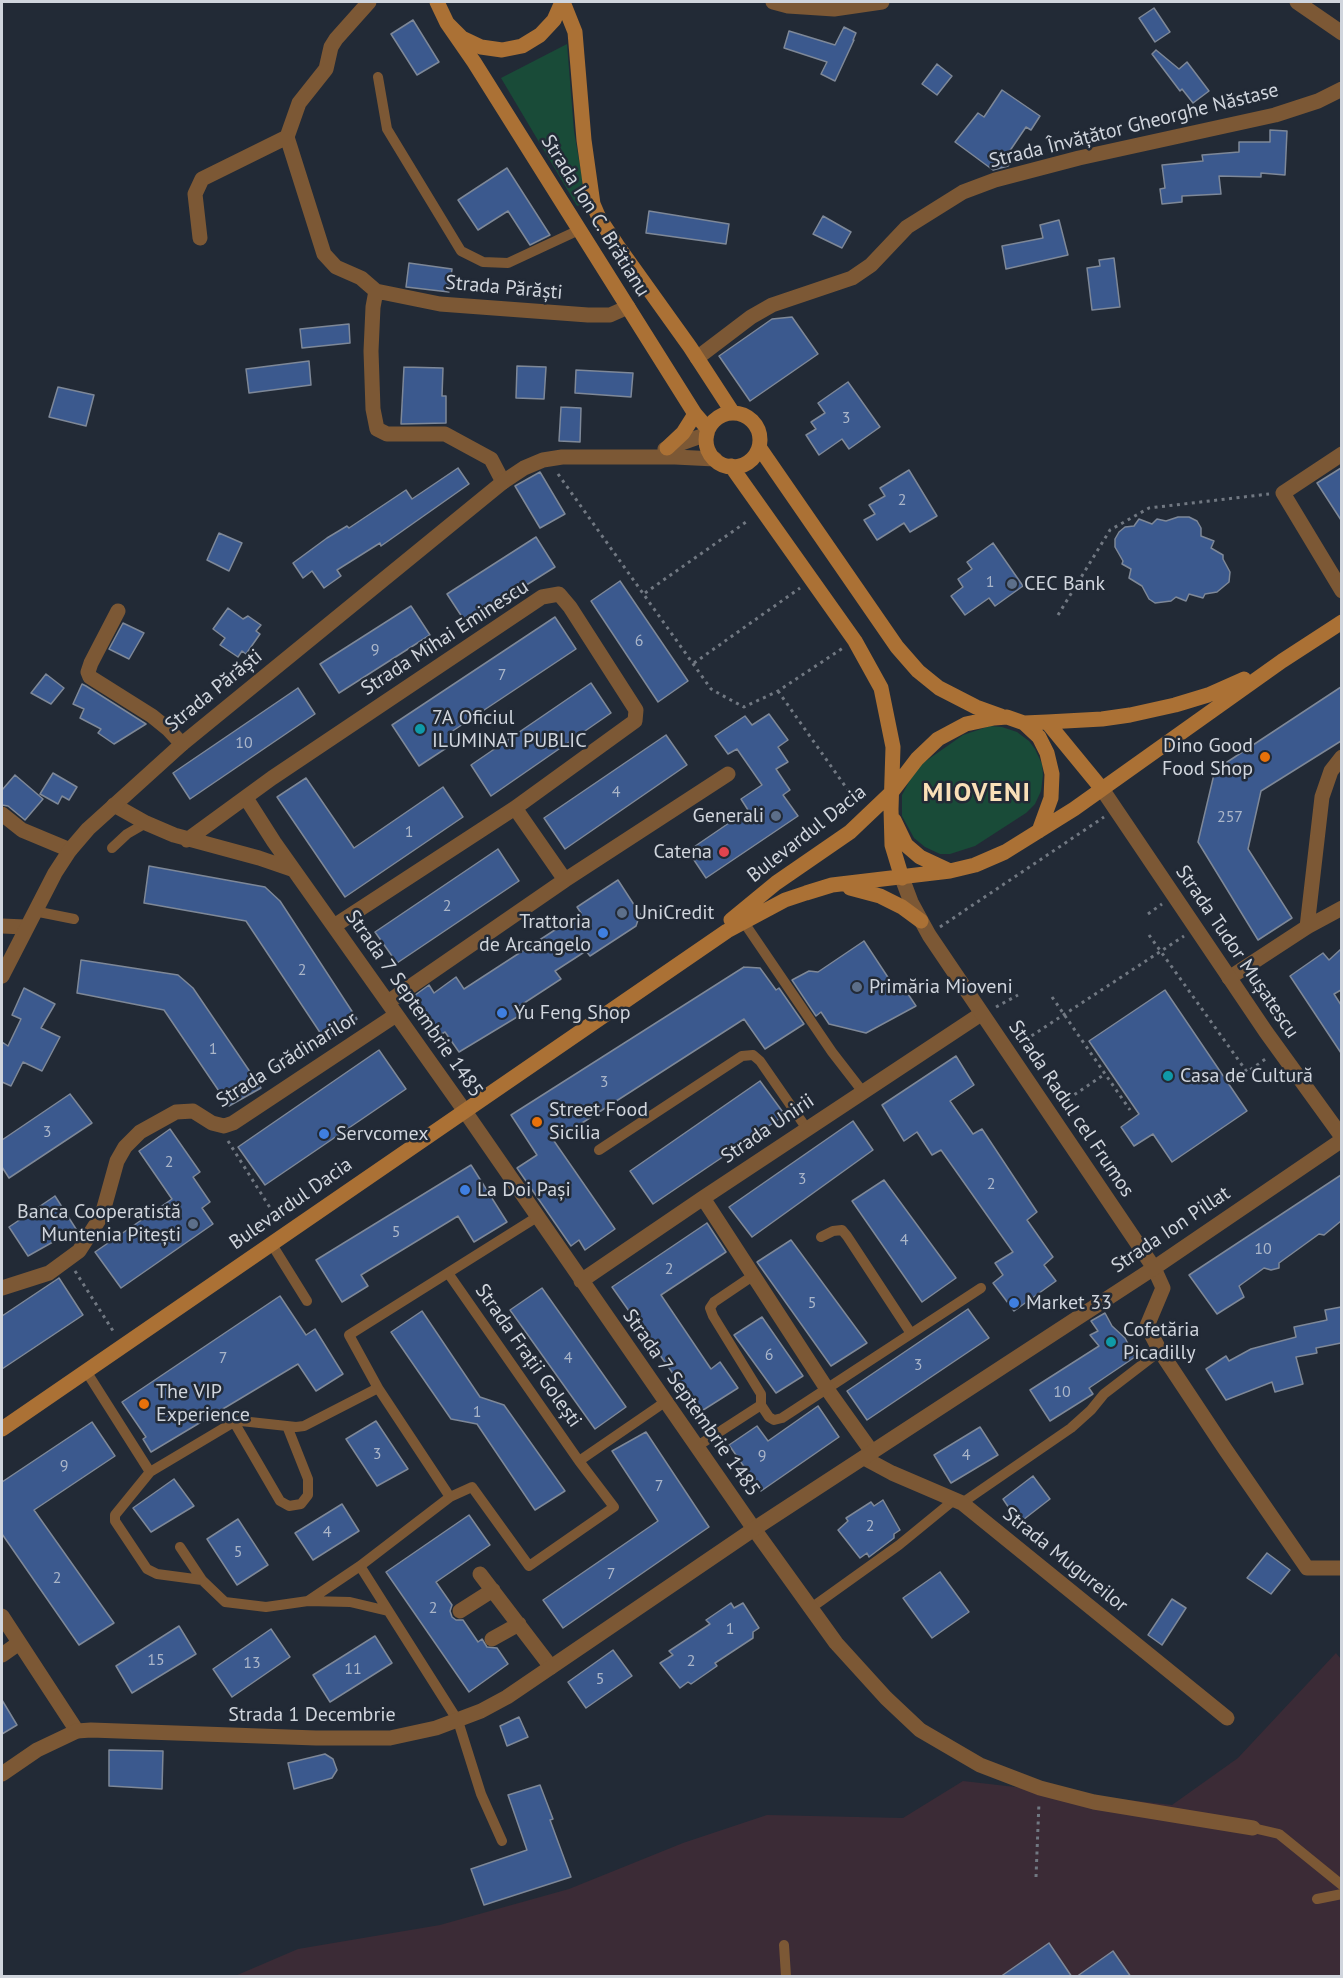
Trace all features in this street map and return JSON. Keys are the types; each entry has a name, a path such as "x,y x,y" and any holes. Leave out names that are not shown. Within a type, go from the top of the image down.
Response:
{"main road":[{"name":"Strada Ion C. Brătianu","path":"437,2 447,23 708,432"},
{"name":"Strada Ion C. Brătianu","path":"562,2 575,32 588,181 598,218 733,413"},
{"path":"447,23 462,38 481,47 502,50 522,46 540,35 554,20 562,2"},
{"path":"579,231 598,218"},
{"path":"733,413 746,416 754,422 759,432 759,447 754,457 747,463 731,466 715,459 708,448 708,432 720,416 733,413"},
{"path":"667,448 683,433 695,414"},
{"path":"759,447 878,621 911,663 949,694 976,707 1007,717"},
{"path":"731,466 855,641 881,688 893,747 892,845 902,878"},
{"name":"Bulevardul Dacia","path":"2,1429 692,953 743,921 785,900 832,885 950,871 975,865 1005,852 1102,789 1282,661 1341,622"},
{"name":"Bulevardul Dacia","path":"692,953 776,883 891,801 917,759 938,739 966,724 1007,717 1024,723 1102,719 1175,705 1208,695 1282,661"},
{"path":"1047,722 1102,789"},
{"path":"1024,723 1039,737 1047,753 1052,774 1051,798 1039,831"},
{"path":"891,801 896,826 906,845 920,857 950,871"},
{"path":"832,885 856,888 880,896 902,907 925,928"}],"street":[{"path":"200,238 195,194 202,179 287,137 299,104 326,69 331,47 369,2"},
{"path":"773,2 788,6 834,9 882,2"},
{"path":"1297,2 1341,33"},
{"name":"Strada Învățător Gheorghe Năstase","path":"697,358 751,317 772,305 852,278 871,265 907,227 963,192 995,180 1079,158 1275,115 1318,101 1341,89"},
{"name":"Strada Părăști","path":"287,137 324,254 336,267 361,278 376,291 440,304 579,315 610,315 628,307"},
{"path":"376,291 371,351 373,409 377,429 387,434 445,434 491,459 503,482"},
{"path":"652,458 667,448 708,432"},
{"path":"1341,454 1283,493 1341,591"},
{"name":"Strada Părăști","path":"2,976 34,911 70,850 88,829 182,744 503,482 524,468 550,459 691,457 715,459"},
{"name":"Strada Mihai Eminescu","path":"186,840 542,597 559,594 570,607 636,710 635,721 515,808"},
{"path":"118,611 91,663 88,672 90,677 152,716 182,744"},
{"path":"1307,927 1322,797 1331,771 1341,757"},
{"path":"392,1009 565,880 728,774"},
{"name":"Strada Tudor Mușatescu","path":"1102,789 1278,1050 1341,1139"},
{"name":"Strada 7 Septembrie 1485","path":"246,798 754,1529 836,1643 886,1698 920,1730 980,1765 1040,1788 1094,1802 1254,1828"},
{"path":"114,805 146,823 186,840 259,858 294,870"},
{"path":"334,926 515,808 565,880"},
{"path":"2,814 22,830 70,850"},
{"name":"Strada Radul cel Frumos","path":"902,878 925,928 1154,1268"},
{"path":"1229,978 1307,927 1341,908"},
{"path":"2,926 25,927"},
{"name":"Strada Grădinarilor","path":"2,1288 49,1273 79,1251 102,1215 117,1161 125,1147 140,1132 176,1112 193,1111 218,1125 233,1123 392,1009"},
{"name":"Strada Unirii","path":"581,1281 981,1014"},
{"name":"Strada Ion Pillat","path":"754,1529 1154,1268 1341,1139"},
{"path":"703,1198 868,1455"},
{"path":"1154,1268 1162,1288 1147,1326 1160,1351 1307,1568 1341,1568"},
{"name":"Strada Mugureilor","path":"868,1455 892,1473 958,1502 1227,1718"},
{"name":"Strada 1 Decembrie","path":"2,1774 37,1750 77,1731 390,1738 458,1721 498,1701 551,1667 754,1529"},
{"path":"480,1574 551,1667"},
{"path":"460,1611 493,1590"},
{"path":"2,1616 10,1637 77,1731"},
{"path":"492,1639 519,1624"},
{"path":"2,1655 10,1637"}],"lane":[{"path":"378,77 387,129 461,250 483,262 508,263 579,231"},
{"path":"112,848 128,834 146,823"},
{"path":"34,911 74,919"},
{"path":"743,921 832,1052 863,1092"},
{"path":"599,1150 742,1056 753,1055 760,1061 807,1129"},
{"name":"Strada Frații Golești","path":"450,1497 378,1388 349,1335 537,1217"},
{"path":"821,1238 833,1231 842,1230 910,1332"},
{"path":"272,1243 307,1301"},
{"name":"Strada Frații Golești","path":"180,1547 202,1580 225,1602 266,1607 308,1602 360,1566 450,1497 472,1487 529,1566 614,1507 579,1461 448,1273"},
{"path":"754,1275 714,1302 710,1308 761,1394 761,1405 774,1420 782,1418 910,1332 981,1288"},
{"path":"811,1608 958,1502 1071,1428 1091,1410 1104,1394 1160,1351"},
{"path":"86,1371 150,1472"},
{"path":"202,1580 156,1574 147,1569 115,1521 115,1515 150,1472 234,1422 304,1426 378,1388"},
{"path":"579,1461 665,1402"},
{"path":"696,1447 761,1405"},
{"path":"234,1422 280,1500 290,1506 301,1504 308,1495 308,1479 287,1426"},
{"path":"360,1566 458,1721 481,1794 502,1841"},
{"path":"308,1602 350,1602 388,1611"},
{"path":"1254,1828 1279,1834 1341,1885"},
{"path":"1317,1899 1341,1894"},
{"path":"784,1945 786,1977"}],"path":[{"path":"550,459 559,476 711,688 744,707 778,691 855,641"},
{"path":"1059,615 1110,530 1149,508 1283,493"},
{"path":"645,593 762,511"},
{"path":"694,663 812,580"},
{"path":"778,691 867,817"},
{"path":"925,928 1116,810"},
{"path":"1007,1052 1195,928"},
{"path":"1149,935 1247,1072 1278,1050"},
{"path":"981,1014 1018,995"},
{"path":"1052,997 1130,1110"},
{"path":"1048,1112 1106,1074"},
{"path":"218,1125 286,1233"},
{"path":"68,1260 123,1345"},
{"path":"1036,1876 1040,1788"}],"shaded area":[{"path":"1336,1653 1341,1659 1341,1976 235,1976 298,1949 440,1925 569,1889 683,1843 767,1815 903,1818 963,1781 1172,1805 1238,1758"}],"green space":[{"path":"567,44 574,131 582,177 583,204 577,206 501,78"},
{"path":"990,726 1017,732 1029,741 1042,764 1041,791 1035,804 1026,813 975,846 950,854 940,854 925,847 914,838 902,816 902,795 911,778 923,763 963,735"}],"building":[{"path":"1154,8 1170,32 1155,42 1139,18"},
{"path":"413,20 439,62 417,75 391,34"},
{"path":"844,27 856,33 835,81 821,74 827,62 784,48 789,31 835,45"},
{"path":"1156,50 1179,69 1187,62 1209,91 1193,103 1182,89 1180,91 1152,54"},
{"path":"937,64 952,76 937,95 922,84"},
{"path":"1002,90 1040,116 1031,130 1026,127 1007,155 1013,160 1008,166 993,170 955,142 978,113 984,117"},
{"path":"1270,130 1287,131 1285,175 1261,173 1261,177 1219,176 1221,194 1182,196 1182,202 1162,204 1160,189 1165,188 1162,165 1203,161 1202,155 1239,152 1239,142 1270,142"},
{"path":"507,168 550,235 530,245 508,211 478,230 458,200"},
{"path":"649,211 729,224 726,244 646,233"},
{"path":"823,216 851,232 842,248 813,234"},
{"path":"1059,220 1068,255 1006,269 1002,246 1043,238 1040,225"},
{"path":"1114,258 1120,307 1092,310 1087,268 1100,266 1099,260"},
{"path":"409,263 452,269 449,292 406,287"},
{"path":"792,317 818,354 750,401 719,356 772,319"},
{"path":"349,324 350,343 302,348 300,329"},
{"path":"309,361 311,385 249,393 246,369"},
{"path":"517,366 546,367 544,399 516,398"},
{"path":"404,367 443,368 442,396 446,396 446,423 401,424"},
{"path":"576,370 633,373 631,397 575,393"},
{"path":"848,382 880,427 849,449 842,439 819,455 806,435 816,429 811,422 825,413 818,403"},
{"path":"58,387 94,395 86,426 49,417"},
{"path":"561,407 581,408 580,442 559,441"},
{"path":"458,468 469,484 381,546 380,543 337,570 341,576 324,588 312,571 303,578 293,563 327,538 347,526 349,528 406,490 412,499"},
{"path":"1341,468 1341,520 1317,483"},
{"path":"909,470 937,516 910,532 904,523 877,540 864,520 875,514 869,505 885,496 880,488"},
{"path":"540,472 565,514 540,528 515,486"},
{"path":"1178,517 1189,517 1197,521 1201,528 1201,536 1214,541 1211,548 1223,555 1230,572 1229,582 1217,592 1205,594 1203,598 1189,594 1186,601 1176,597 1171,601 1155,603 1149,599 1142,586 1129,578 1131,569 1122,564 1123,561 1115,547 1115,539 1125,527 1134,526 1139,519 1152,524 1157,519 1166,521"},
{"path":"219,533 242,543 229,571 207,560"},
{"path":"536,537 555,567 466,623 447,594"},
{"path":"993,543 1023,586 995,606 989,598 965,615 951,596 963,587 958,579 972,569 967,562"},
{"path":"620,581 688,681 658,702 591,601"},
{"path":"411,606 430,635 339,693 320,664"},
{"path":"228,608 243,619 248,616 261,625 256,631 260,634 246,654 242,651 238,657 220,645 225,638 213,629"},
{"path":"555,617 576,649 448,734 454,743 419,766 392,725"},
{"path":"123,623 144,633 129,659 109,649"},
{"path":"46,674 64,688 51,704 31,693"},
{"path":"591,683 611,713 491,796 471,765"},
{"path":"82,684 146,724 114,744 98,733 101,729 80,718 84,709 73,704"},
{"path":"1341,687 1341,741 1261,791 1248,849 1292,918 1258,940 1198,842 1215,770"},
{"path":"298,688 315,714 190,799 173,773"},
{"path":"769,714 788,740 778,747 788,762 776,769 790,790 783,795 798,816 706,878 688,851 748,810 741,799 762,785 737,749 728,754 715,736 745,716 752,725"},
{"path":"666,735 687,765 565,849 544,818"},
{"path":"53,773 77,787 69,800 62,796 58,804 40,794"},
{"path":"15,775 43,799 25,820 8,806 2,805 2,790"},
{"path":"306,778 354,848 443,787 463,817 345,897 277,797"},
{"path":"498,849 519,881 397,963 375,932"},
{"path":"149,866 265,887 280,901 357,1019 325,1040 246,921 144,903"},
{"path":"618,880 640,914 636,926 590,956 586,951 555,971 561,979 518,1007 522,1014 459,1052 445,1032 431,1040 415,1016 421,1012 411,998 429,985 434,993 456,977 464,989 581,913 577,907"},
{"path":"864,941 895,988 906,991 916,1006 866,1033 829,1024 821,1012 816,1016 792,980 809,971 818,972"},
{"path":"1341,949 1341,990 1334,994 1341,1005 1341,1053 1290,976 1323,953 1329,960"},
{"path":"81,960 178,975 193,988 261,1088 229,1106 164,1010 77,993"},
{"path":"744,967 760,968 776,990 779,988 804,1024 765,1049 744,1019 554,1141 615,1229 585,1250 579,1240 571,1246 517,1168 537,1155 511,1115"},
{"path":"24,988 55,1004 41,1028 60,1037 42,1071 23,1062 11,1086 2,1082 2,1042 8,1046 21,1019 12,1015"},
{"name":"Casa de Cultură","path":"1165,990 1247,1111 1172,1162 1153,1134 1134,1146 1121,1127 1139,1114 1089,1041"},
{"path":"379,1050 406,1089 265,1185 238,1147"},
{"path":"956,1056 974,1085 950,1101 973,1134 982,1129 1037,1212 1027,1220 1053,1257 1044,1265 1056,1281 1014,1311 993,1283 1003,1275 995,1263 1013,1252 941,1150 932,1155 917,1132 904,1141 882,1105"},
{"path":"760,1081 785,1115 653,1204 630,1171"},
{"path":"70,1094 92,1123 9,1178 2,1167 2,1140"},
{"path":"853,1121 873,1150 752,1237 729,1207"},
{"path":"170,1129 200,1172 193,1177 210,1202 202,1208 213,1224 121,1288 95,1252 172,1199 139,1151"},
{"path":"471,1165 507,1222 474,1242 458,1216 361,1275 368,1286 342,1302 316,1260"},
{"path":"1341,1175 1341,1221 1324,1235 1319,1234 1279,1263 1279,1268 1271,1270 1264,1268 1239,1286 1244,1297 1217,1314 1189,1275"},
{"path":"884,1180 956,1278 922,1302 852,1201"},
{"path":"55,1196 76,1229 28,1256 9,1227"},
{"path":"707,1223 726,1252 661,1295 711,1369 720,1362 738,1388 700,1412 612,1287"},
{"path":"791,1240 867,1343 831,1366 757,1262"},
{"path":"59,1278 83,1315 2,1369 2,1316"},
{"path":"542,1288 626,1407 595,1429 510,1310"},
{"path":"280,1296 306,1335 315,1329 343,1374 316,1391 298,1364 151,1452 143,1439 146,1437 122,1402"},
{"path":"1341,1307 1341,1343 1316,1348 1317,1353 1296,1357 1303,1384 1275,1392 1272,1382 1226,1400 1206,1369 1226,1356 1229,1361 1251,1349 1296,1337 1294,1327 1327,1320 1325,1310"},
{"path":"968,1309 989,1338 867,1420 847,1391"},
{"path":"422,1311 480,1397 504,1405 565,1491 535,1510 477,1424 451,1419 391,1332"},
{"path":"1105,1313 1112,1326 1125,1338 1135,1357 1089,1388 1093,1394 1050,1421 1030,1390 1099,1346 1090,1335 1098,1331 1091,1321"},
{"path":"762,1317 803,1376 776,1393 734,1335"},
{"path":"818,1406 839,1437 761,1491 729,1445 757,1426 768,1441"},
{"path":"376,1421 408,1469 377,1486 346,1439"},
{"path":"92,1422 115,1456 34,1510 114,1623 79,1645 2,1534 2,1482"},
{"path":"980,1427 998,1455 951,1483 934,1455"},
{"path":"646,1432 709,1527 563,1628 543,1600 658,1521 612,1451"},
{"path":"1033,1476 1050,1499 1019,1523 1003,1499"},
{"path":"174,1479 194,1506 151,1532 133,1508"},
{"path":"883,1500 900,1530 894,1534 894,1538 869,1557 867,1553 860,1558 838,1530 848,1521 846,1518 871,1502 874,1506"},
{"path":"342,1504 359,1531 313,1560 295,1533"},
{"path":"469,1515 490,1545 436,1582 452,1605 450,1611 452,1617 456,1620 463,1620 478,1642 482,1639 487,1647 497,1648 508,1664 469,1692 386,1572"},
{"path":"238,1519 268,1565 237,1585 207,1539"},
{"path":"1267,1553 1290,1570 1271,1594 1247,1578"},
{"path":"940,1572 969,1612 932,1638 903,1598"},
{"path":"1172,1599 1186,1608 1162,1645 1148,1635"},
{"path":"731,1603 734,1608 743,1603 759,1628 753,1632 753,1638 715,1663 717,1666 691,1684 688,1682 680,1688 660,1663 673,1655 669,1651 710,1624 706,1620"},
{"path":"179,1626 196,1654 132,1693 116,1666"},
{"path":"271,1629 290,1657 232,1697 213,1669"},
{"path":"375,1636 392,1663 330,1702 313,1675"},
{"path":"613,1650 632,1676 586,1708 568,1682"},
{"path":"2,1700 17,1725 2,1734"},
{"path":"519,1717 528,1737 507,1746 500,1726"},
{"path":"109,1750 163,1751 162,1789 109,1786"},
{"path":"325,1754 333,1759 337,1770 332,1778 294,1789 288,1763"},
{"path":"540,1785 571,1877 484,1905 471,1869 527,1850 508,1795"},
{"path":"1049,1943 1072,1977 1000,1977"},
{"path":"1113,1951 1131,1977 1076,1977"}],"place":[{"name":"CEC Bank","path":"1012,584"},
{"name":"7A Oficiul ILUMINAT PUBLIC","path":"420,729"},
{"name":"Dino Good Food Shop","path":"1265,757"},
{"name":"Generali","path":"776,816"},
{"name":"Catena","path":"724,852"},
{"name":"UniCredit","path":"622,913"},
{"name":"Trattoria de Arcangelo","path":"603,933"},
{"name":"Primăria Mioveni","path":"857,987"},
{"name":"Yu Feng Shop","path":"502,1013"},
{"name":"Casa de Cultură","path":"1168,1076"},
{"name":"Street Food Sicilia","path":"537,1122"},
{"name":"Servcomex","path":"324,1134"},
{"name":"La Doi Pași","path":"465,1190"},
{"name":"Banca Cooperatistă Muntenia Pitești","path":"193,1224"},
{"name":"Market 33","path":"1014,1303"},
{"name":"Cofetăria Picadilly","path":"1111,1342"},
{"name":"The VIP Experience","path":"144,1404"}],"district":[{"name":"MIOVENI","path":"977,794"}]}
